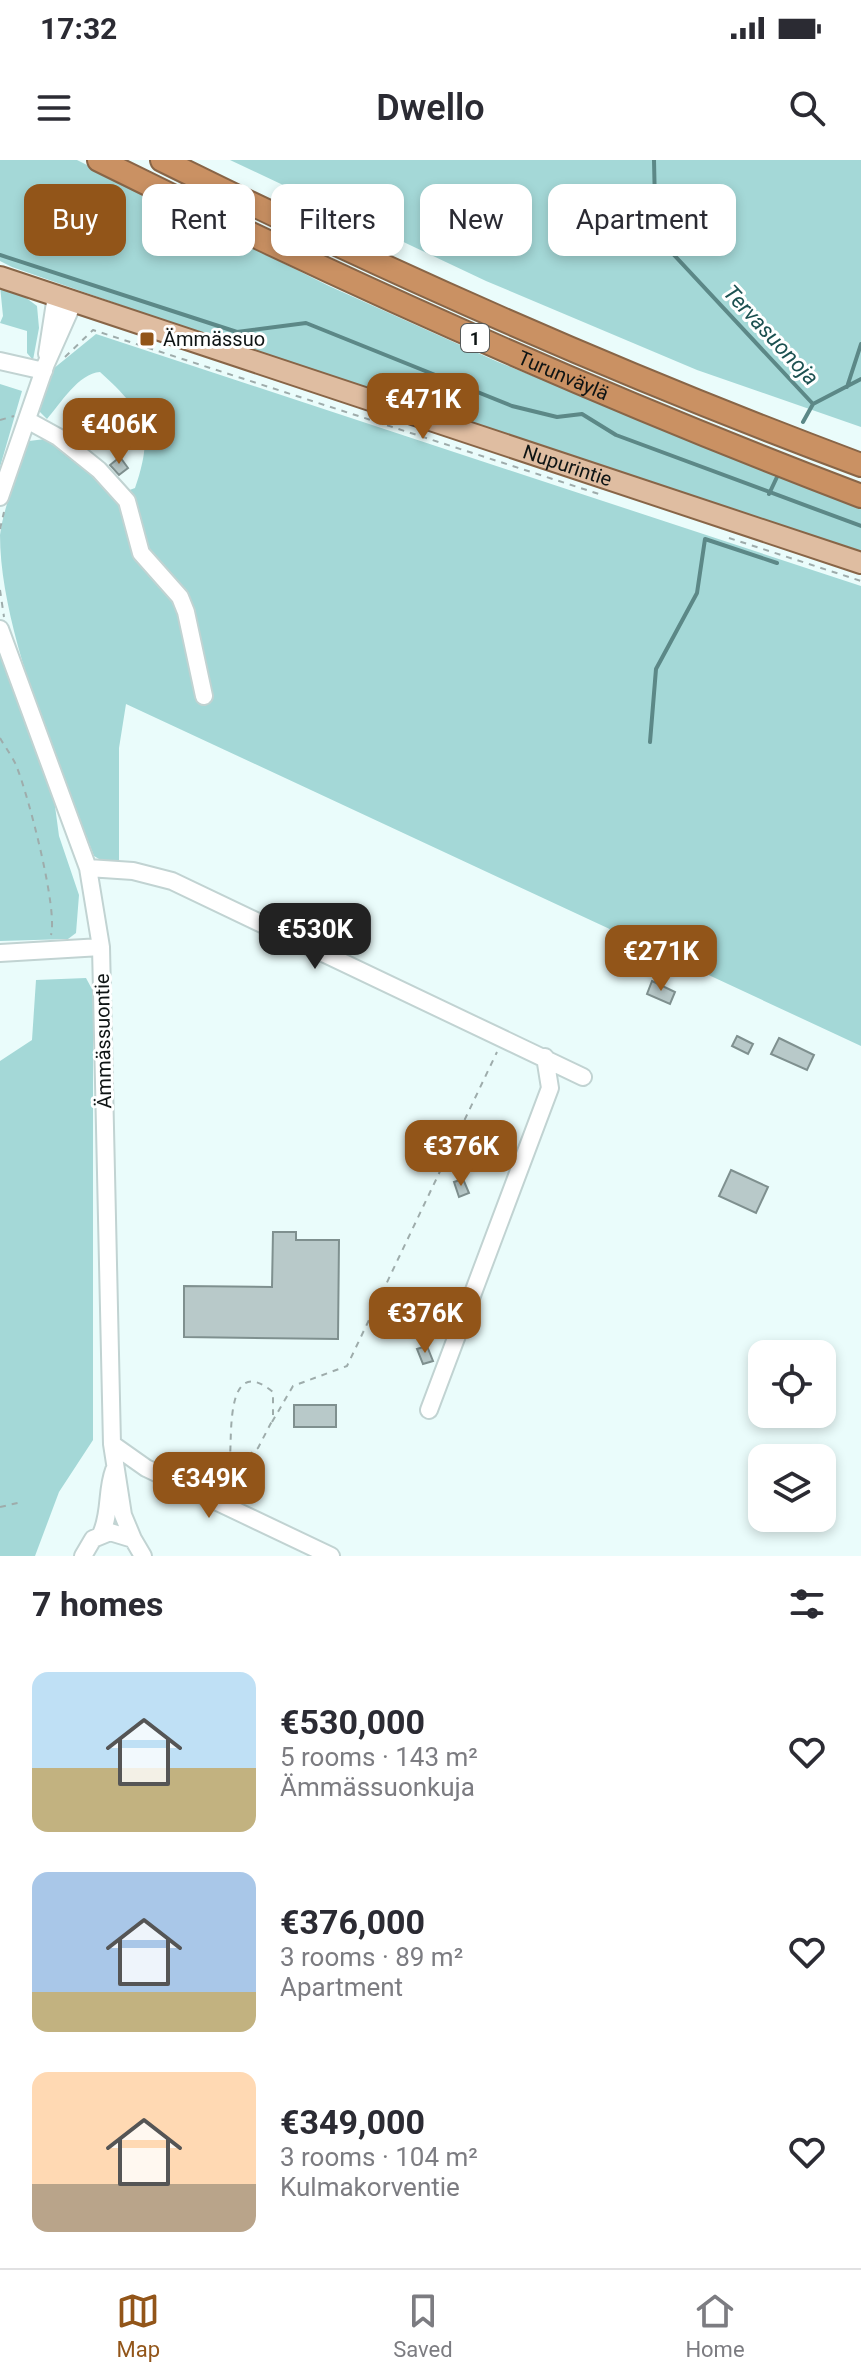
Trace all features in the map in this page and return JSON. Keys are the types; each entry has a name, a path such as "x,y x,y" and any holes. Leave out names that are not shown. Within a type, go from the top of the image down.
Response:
{"highway":[{"name":"Turunväylä","path":"99,160 368,290 568,379 861,496"},
{"name":"Turunväylä","path":"162,160 378,264 577,352 861,465"}],"main road":[{"name":"Nupurintie","path":"0,277 861,563"}],"street":[{"path":"0,497 47,363 49,322 65,299"},
{"path":"0,361 47,363"},
{"path":"27,420 58,437 99,470 127,501 141,553 180,597 186,612 204,696"},
{"name":"Ämmässuontie","path":"0,629 88,868 101,947 112,1444 126,1527 143,1556"},
{"path":"88,868 133,871 172,881 583,1077"},
{"path":"0,953 101,947"},
{"path":"429,1410 550,1088 545,1057"},
{"path":"112,1444 146,1468 331,1556"},
{"name":"Ämmässuontie","path":"101,1534 108,1517 108,1487 114,1470"},
{"path":"83,1556 93,1539 101,1534 118,1532 133,1539"}],"path":[{"path":"47,363 65,357 93,330 605,496"},
{"path":"720,534 861,581"},
{"path":"0,738 15,762 30,804 53,911 47,952"},
{"path":"228,1470 258,1448 293,1386 302,1379 338,1372 347,1366 493,1065 497,1035"},
{"path":"209,1497 222,1485 228,1470 231,1406 239,1390 258,1383 273,1392 272,1422"},
{"path":"0,1507 22,1502"}],"shaded area":[{"path":"0,160 77,160 125,184 24,184 24,256 126,256 126,184 142,192 142,256 255,256 255,249 498,362 861,507 861,554 318,374 0,261"},
{"path":"230,160 861,160 861,427 697,370 433,256 532,256 532,184 420,184 420,250 404,242 404,184 281,184"},
{"path":"0,286 17,291 37,306 39,328 33,360 27,353 27,331 0,323 3,316"},
{"path":"96,334 861,586 861,1046 126,704 119,748 119,862 104,862 94,856 49,740 21,655 3,573 0,535 8,500 29,441 45,439 124,492 135,488 144,451 142,423 127,399 100,372 77,383 47,419 38,410 53,369"},
{"path":"0,384 22,391 0,467"},
{"path":"0,655 53,791 59,836 79,895 76,933 68,939 0,941"},
{"path":"86,978 93,991 93,1440 59,1492 35,1556 0,1556 0,1061 32,1040 36,980"}],"building":[{"path":"120,457 128,468 119,475 110,465"},
{"path":"652,981 675,992 670,1004 647,994"},
{"path":"737,1036 753,1044 748,1054 732,1046"},
{"path":"779,1038 814,1055 807,1070 771,1054"},
{"path":"731,1170 768,1187 756,1213 719,1196"},
{"path":"463,1179 469,1193 459,1197 454,1182"},
{"path":"273,1232 296,1232 296,1240 339,1240 338,1339 184,1337 184,1286 272,1287"},
{"path":"427,1346 433,1361 423,1364 417,1349"},
{"path":"294,1405 336,1405 336,1427 294,1427"}],"waterway":[{"name":"Tervasuonoja","path":"654,160 655,205 674,255 813,404"},
{"path":"0,255 237,332 306,323 512,406 557,417 582,414 616,435 861,526"},
{"path":"847,387 861,344"},
{"path":"813,404 861,379"},
{"path":"803,422 813,404"},
{"path":"769,494 777,477"},
{"path":"650,742 656,669 697,593 705,539 777,563"}],"place":[{"name":"Ämmässuo","path":"147,339"}]}
